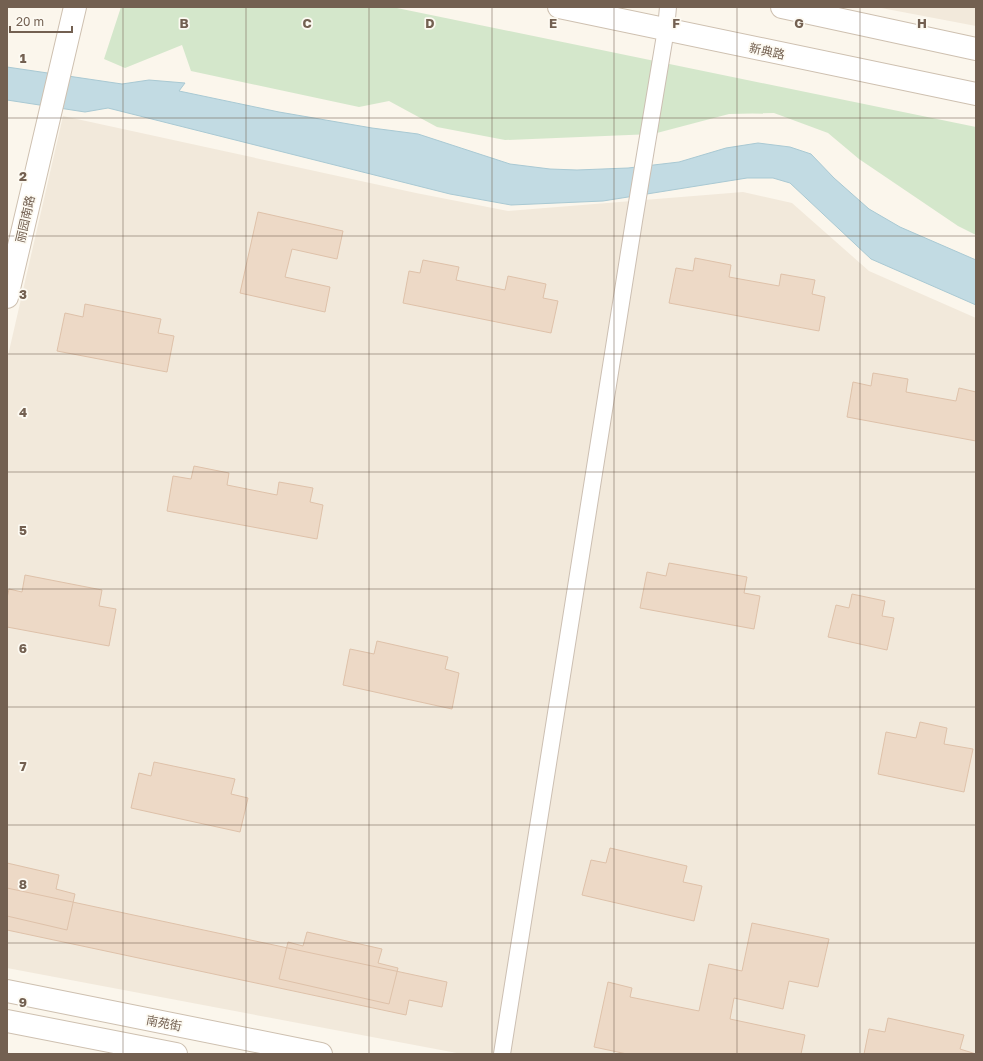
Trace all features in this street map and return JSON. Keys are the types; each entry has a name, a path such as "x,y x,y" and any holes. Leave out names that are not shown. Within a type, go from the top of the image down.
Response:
{"main road":[{"name":"丽园南路","path":"7,297 75,7"},
{"name":"新典路","path":"559,7 976,94"},
{"path":"782,7 976,49"},
{"name":"南苑街","path":"7,991 321,1054"},
{"path":"7,1021 176,1054"}],"street":[{"path":"502,1054 634,221 666,29 668,7"}],"shaded area":[{"path":"876,7 976,7 976,26"},
{"path":"63,116 416,193 508,211 743,192 792,203 869,271 976,318 976,1054 462,1054 7,968 7,360"}],"green space":[{"path":"121,7 392,7 976,127 976,235 958,226 859,159 828,133 774,113 729,114 653,134 505,140 437,127 389,101 359,107 191,71 182,45 125,68 104,59"}],"water":[{"path":"7,67 122,84 149,80 185,83 179,91 279,112 372,128 418,134 510,164 550,169 577,170 628,168 679,162 726,148 758,143 790,147 811,154 834,178 869,209 900,227 976,260 976,305 871,259 790,183 773,178 747,178 603,201 511,205 450,194 108,108 85,112 7,100"}],"building":[{"path":"258,212 343,231 337,259 292,249 285,277 330,287 325,312 240,293"},
{"path":"695,258 731,265 729,277 779,286 781,274 815,280 812,294 825,297 819,331 669,303 676,268 693,271"},
{"path":"423,260 459,267 456,280 505,290 508,276 546,284 543,298 558,301 551,333 403,303 409,271 420,273"},
{"path":"85,304 161,319 158,333 174,336 167,372 57,351 65,313 83,317"},
{"path":"873,373 908,379 906,392 956,401 959,388 976,392 976,441 847,417 853,382 871,386"},
{"path":"194,466 229,473 227,485 277,495 279,482 313,488 310,502 323,505 317,539 167,511 173,476 191,479"},
{"path":"669,563 747,577 744,593 760,596 754,629 640,608 647,572 666,576"},
{"path":"25,575 102,590 99,606 116,609 109,646 7,627 7,598 9,589 22,592"},
{"path":"852,594 885,601 882,616 894,618 887,650 828,637 836,605 849,608"},
{"path":"377,641 448,657 445,669 459,673 452,709 343,685 350,649 374,654"},
{"path":"920,722 947,728 944,744 973,749 964,792 878,774 886,732 916,738"},
{"path":"154,762 235,779 231,794 248,798 240,832 131,808 139,773 151,776"},
{"path":"610,848 687,866 683,882 702,886 694,921 582,895 591,860 606,863"},
{"path":"7,863 59,875 56,889 75,894 67,930 7,916"},
{"path":"7,888 447,982 442,1007 409,1000 406,1015 7,930"},
{"path":"752,923 829,939 818,987 789,981 783,1009 734,998 730,1019 805,1035 801,1054 627,1054 594,1047 608,982 632,988 630,997 699,1011 709,964 742,971"},
{"path":"307,932 382,949 378,963 398,968 389,1004 279,979 288,942 303,946"},
{"path":"888,1018 964,1035 960,1049 976,1054 864,1054 869,1029 885,1032"}]}
